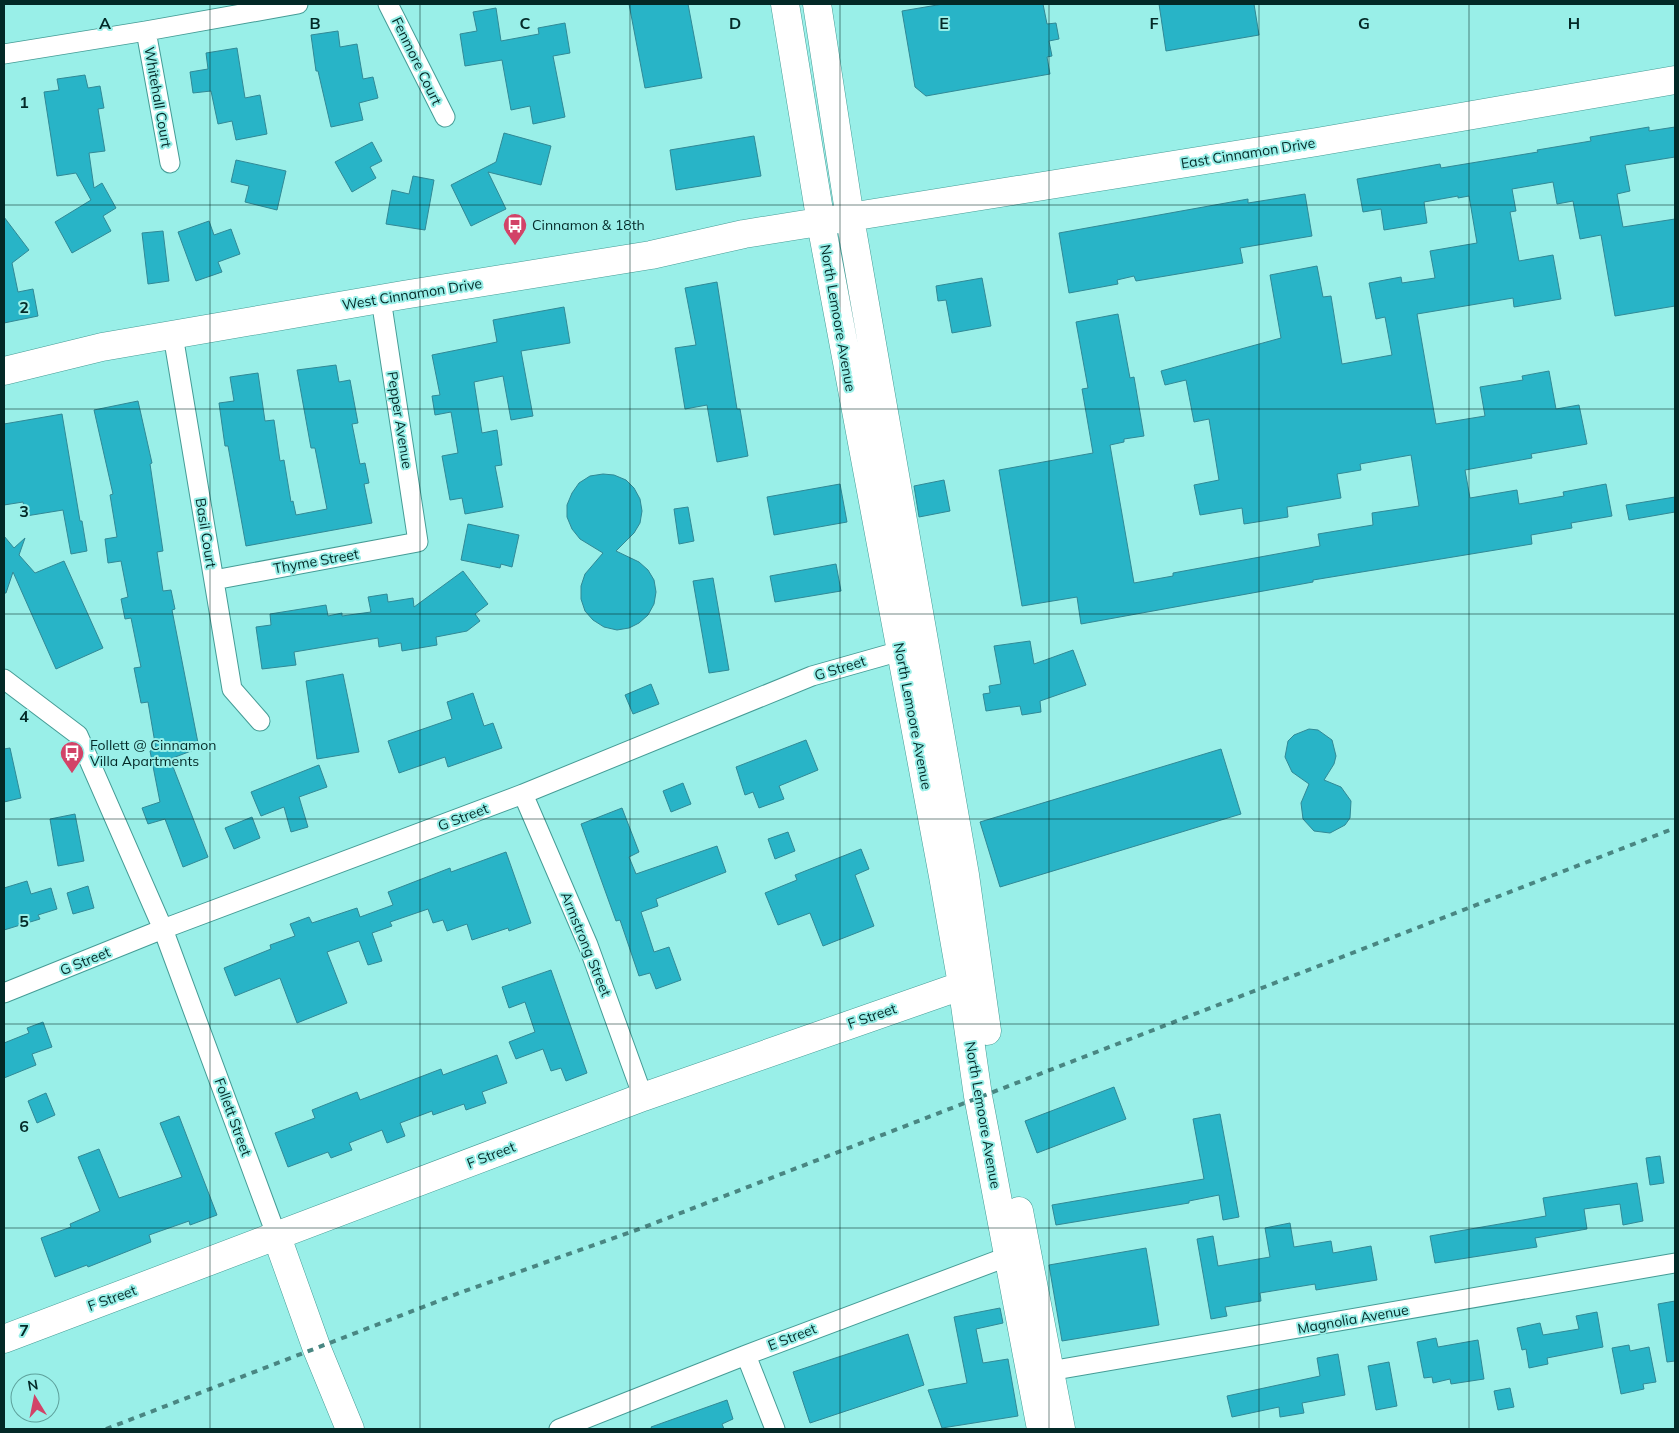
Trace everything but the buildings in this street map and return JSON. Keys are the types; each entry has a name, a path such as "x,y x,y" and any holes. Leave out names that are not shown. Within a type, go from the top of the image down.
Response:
{"main road":[{"name":"North Lemoore Avenue","path":"785,4 821,222 912,648 972,982 978,1096 1018,1252 1041,1372 1061,1429"},
{"name":"North Lemoore Avenue","path":"817,4 912,648"},
{"name":"East Cinnamon Drive","path":"821,222 1317,142 1675,80"},
{"name":"West Cinnamon Drive","path":"4,371 51,358 173,334 381,298 651,255 737,236 821,222"},
{"name":"F Street","path":"4,1339 278,1237 643,1097 972,982"},
{"name":"Follett Street","path":"278,1237 317,1348 350,1429"},
{"name":"North Lemoore Avenue","path":"1041,1372 1041,1429"}],"street":[{"path":"4,54 298,4"},
{"name":"Fenmore Court","path":"388,4 445,118"},
{"name":"Whitehall Court","path":"146,31 170,163"},
{"name":"Pepper Avenue","path":"381,298 418,542"},
{"name":"Basil Court","path":"173,334 232,689 260,721"},
{"name":"Thyme Street","path":"214,580 418,542"},
{"name":"G Street","path":"4,992 163,929 522,794 812,676 912,648"},
{"name":"Follett Street","path":"4,679 78,735 163,929 278,1237"},
{"name":"Armstrong Street","path":"522,794 588,945 643,1097"},
{"name":"E Street","path":"559,1429 746,1355 1018,1252"},
{"name":"Magnolia Avenue","path":"1041,1372 1675,1263"},
{"path":"746,1355 774,1429"}],"railway":[{"path":"106,1429 462,1292 642,1228 1675,828"}],"place":[{"name":"Cinnamon & 18th","path":"515,246"},
{"name":"Follett @ Cinnamon Villa Apartments","path":"72,774"}]}
